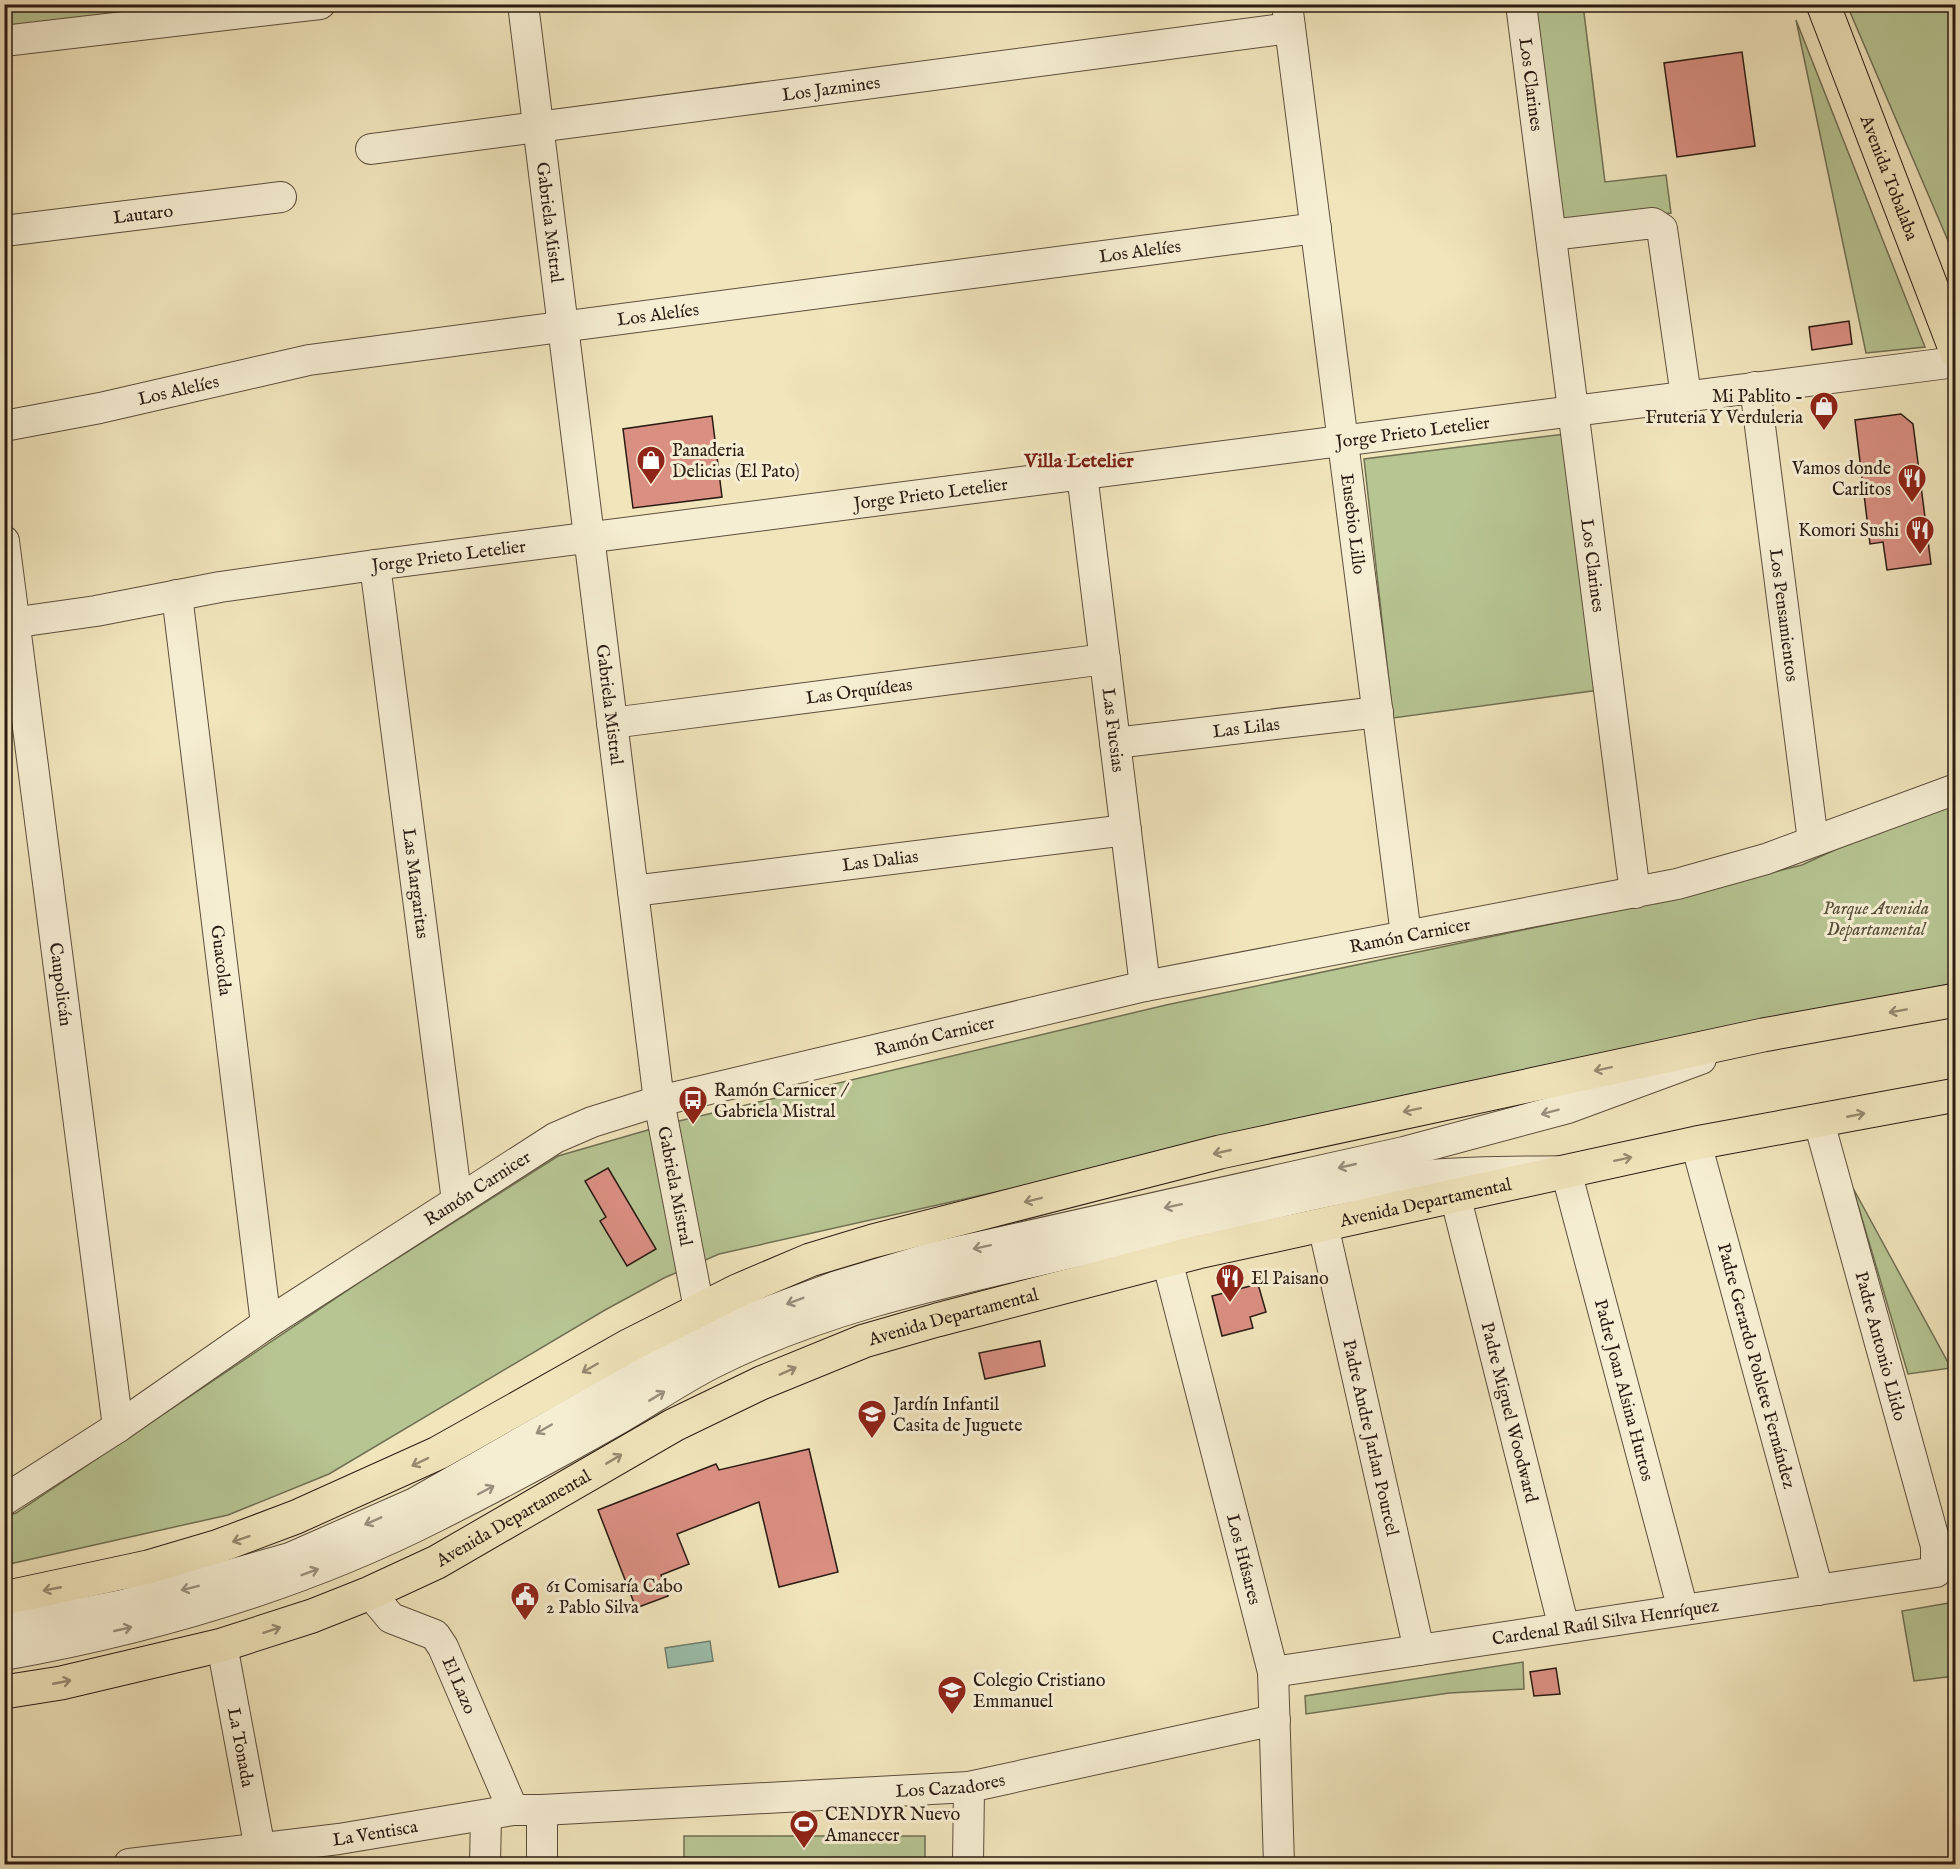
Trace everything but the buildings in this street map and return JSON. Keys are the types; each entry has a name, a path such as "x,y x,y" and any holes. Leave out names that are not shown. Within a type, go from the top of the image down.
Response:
{"main road":[{"name":"Avenida Tobalaba","path":"1823,4 1956,351"},
{"path":"4,1598 148,1567 219,1546 296,1517 438,1453 630,1345 705,1338 810,1260 920,1229 1220,1152 1763,1035 1956,1000"},
{"name":"Avenida Departamental","path":"4,1692 61,1683 222,1645 312,1616 370,1593 437,1562 626,1452 722,1401 864,1341 1167,1260 1455,1195 1696,1143 1956,1095"}],"street":[{"path":"4,41 320,4"},
{"name":"Gabriela Mistral","path":"523,4 659,1101 705,1338 722,1401"},
{"name":"Los Clarines","path":"1521,4 1635,893"},
{"name":"Los Jazmines","path":"371,149 538,128 1289,16"},
{"name":"Eusebio Lillo","path":"1289,16 1406,935"},
{"name":"Lautaro","path":"4,231 281,197"},
{"path":"1551,236 1653,223 1662,229 1686,396"},
{"name":"Los Alelíes","path":"4,426 100,408 309,360 1316,228"},
{"name":"Jorge Prieto Letelier","path":"10,623 177,595 589,537 1956,362"},
{"name":"Los Pensamientos","path":"1755,387 1813,841"},
{"name":"Las Fucsias","path":"1082,474 1145,986"},
{"name":"Caupolicán","path":"4,541 10,623 118,1427"},
{"name":"Las Margaritas","path":"375,566 457,1202"},
{"name":"Guacolda","path":"177,595 266,1324"},
{"name":"Las Orquídeas","path":"612,723 1105,659"},
{"name":"Las Lilas","path":"1115,743 1378,712"},
{"name":"Ramón Carnicer","path":"4,1500 118,1427 266,1324 555,1138 592,1122 659,1101 1145,986 1635,893 1719,874 1956,789"},
{"name":"Las Dalias","path":"633,891 1126,830"},
{"name":"Padre Antonio Llido","path":"1819,1122 1936,1546 1936,1572"},
{"name":"Padre Gerardo Poblete Fernández","path":"1696,1143 1818,1590"},
{"path":"4,1628 123,1605 290,1558 415,1503 705,1338 819,1320 920,1288 1324,1193 1431,1175 1566,1171"},
{"name":"Padre Joan Alsina Hurtos","path":"1566,1171 1683,1610"},
{"name":"Padre Miguel Woodward","path":"1455,1195 1564,1628"},
{"name":"Padre Andre Jarlan Pourcel","path":"1323,1225 1419,1650"},
{"name":"Los Húsares","path":"1167,1260 1273,1672 1279,1864"},
{"path":"4,1655 167,1619 240,1598 351,1557 478,1494 618,1419 705,1338"},
{"name":"Cardenal Raúl Silva Henríquez","path":"1273,1672 1936,1572"},
{"name":"El Lazo","path":"370,1593 391,1618 435,1635 443,1647 514,1812 543,1864"},
{"name":"La Tonada","path":"222,1645 260,1849"},
{"name":"Los Cazadores","path":"514,1812 969,1787 1275,1720"},
{"path":"968,1864 969,1787"},
{"path":"485,1864 514,1812"},
{"name":"La Ventisca","path":"129,1864 175,1863 260,1849 342,1852 514,1812"}],"green space":[{"path":"5,4 206,5 5,28"},
{"path":"1531,5 1583,5 1605,182 1666,175 1671,213 1558,227"},
{"path":"1847,5 1955,5 1955,257"},
{"path":"1796,20 1925,347 1866,353"},
{"path":"1565,434 1599,690 1393,718 1364,459"},
{"name":"Parque Avenida Departamental","path":"1955,803 1955,983 1615,1053 719,1254 664,1278 605,1310 329,1474 228,1515 5,1565 4,1517 16,1513 363,1280 558,1156 679,1121 1166,1005 1646,904 1802,865 1841,847"},
{"path":"1853,1188 1951,1368 1908,1374"},
{"path":"1955,1602 1955,1676 1914,1681 1902,1611"},
{"path":"1523,1662 1524,1689 1449,1693 1306,1714 1305,1696"},
{"name":"CENDYR Nuevo Amanecer","path":"684,1836 925,1836 925,1864 684,1864"}],"shaded area":[{"path":"710,1641 713,1661 668,1668 665,1648"}],"place":[{"name":"Mi Pablito - Fruteria Y Verduleria","path":"1824,432"},
{"name":"Panaderia Delicias (El Pato)","path":"651,486"},
{"name":"Vamos donde Carlitos","path":"1912,504"},
{"name":"Komori Sushi","path":"1920,556"},
{"name":"Ramón Carnicer / Gabriela Mistral","path":"693,1126"},
{"name":"El Paisano","path":"1230,1304"},
{"name":"Jardín Infantil Casita de Juguete","path":"872,1440"},
{"name":"61 Comisaría Cabo 2 Pablo Silva","path":"525,1622"},
{"name":"Colegio Cristiano Emmanuel","path":"952,1716"},
{"name":"CENDYR Nuevo Amanecer","path":"804,1850"}],"district":[{"name":"Villa Letelier","path":"1079,460"}]}
